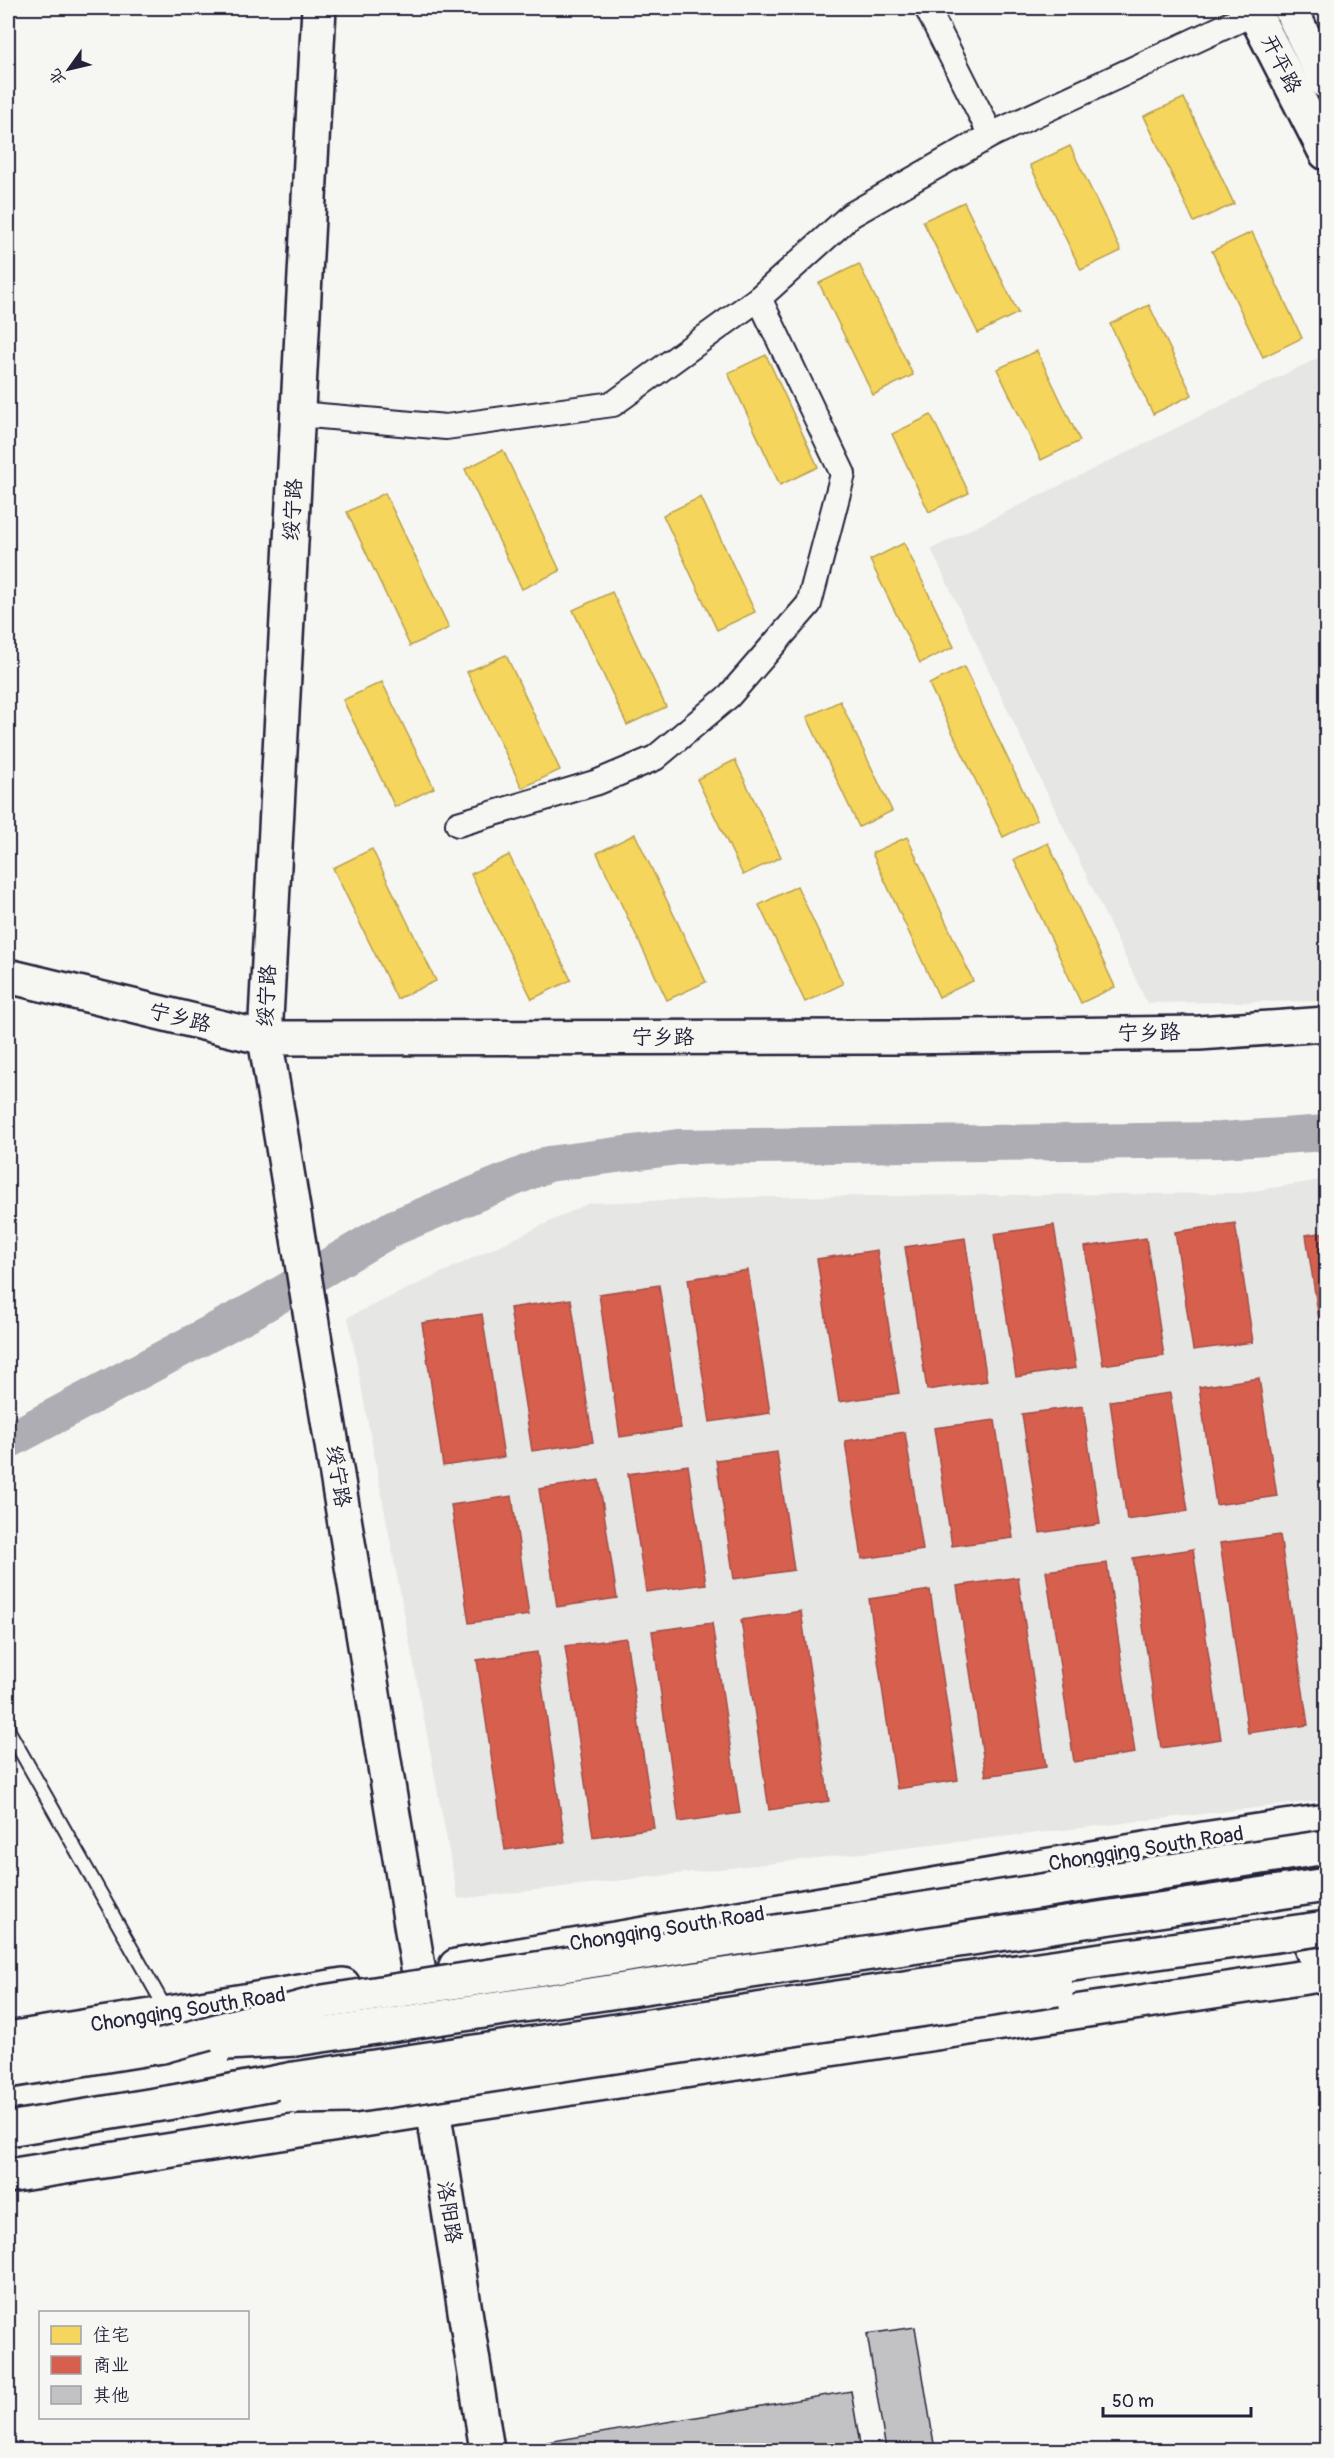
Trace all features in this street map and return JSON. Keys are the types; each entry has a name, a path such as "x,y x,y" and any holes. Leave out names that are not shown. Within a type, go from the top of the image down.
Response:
{"main road":[{"name":"绥宁路","path":"319,8 265,1038 419,1973"},
{"name":"开平路","path":"1290,8 1326,82"},
{"name":"开平路","path":"1253,10 1326,153"},
{"name":"宁乡路","path":"8,976 265,1038 1199,1033 1326,1024"},
{"name":"Chongqing South Road","path":"8,2039 419,1973 577,1944 1326,1821"},
{"path":"8,2071 162,2046 323,2002 1326,1847"},
{"path":"162,2046 296,2039 1326,1885"},
{"path":"8,2129 179,2101 294,2079 1326,1928"},
{"path":"179,2101 352,2096 1312,1950 1326,1950"},
{"name":"洛阳路","path":"419,1973 433,2109 487,2451"},
{"path":"8,2176 433,2109 1326,1974"}],"street":[{"path":"927,8 991,135"},
{"path":"298,414 446,427 613,404 759,298 851,215 991,135 1253,10"},
{"path":"458,824 598,782 654,758 729,696 809,604 843,474 759,298"}],"lane":[{"path":"8,1724 9,1731 168,2012"}],"shaded area":[{"path":"1326,354 1326,1001 1147,1003 931,549"},
{"path":"1326,1179 1326,1800 458,1899 348,1317 589,1203 758,1197 1242,1193"}],"building: 住宅":[{"path":"1184,98 1234,204 1194,222 1144,116"},
{"path":"1070,146 1121,251 1081,270 1030,165"},
{"path":"964,202 1018,313 978,333 923,221"},
{"path":"1252,232 1302,338 1263,357 1212,251"},
{"path":"859,264 913,375 873,395 819,283"},
{"path":"1149,305 1192,395 1153,414 1110,324"},
{"path":"1037,351 1080,441 1041,460 997,369"},
{"path":"766,355 818,467 780,485 728,373"},
{"path":"931,415 969,493 929,512 892,434"},
{"path":"503,450 560,571 522,589 465,469"},
{"path":"385,493 449,628 410,646 347,512"},
{"path":"701,497 755,612 717,630 663,515"},
{"path":"904,543 954,647 920,663 870,560"},
{"path":"612,592 666,707 627,725 573,610"},
{"path":"506,655 560,770 522,788 467,672"},
{"path":"964,667 1037,820 1003,837 929,684"},
{"path":"382,682 434,788 395,807 343,700"},
{"path":"840,701 892,811 859,827 807,717"},
{"path":"735,760 781,857 743,875 697,779"},
{"path":"635,834 706,982 667,1000 597,853"},
{"path":"907,837 973,981 939,997 872,853"},
{"path":"1048,843 1115,987 1081,1003 1014,859"},
{"path":"372,849 436,981 397,999 333,868"},
{"path":"509,855 571,980 532,999 471,874"},
{"path":"797,886 843,984 805,1002 759,905"}],"building: 商业":[{"path":"1235,1223 1253,1342 1193,1350 1175,1232"},
{"path":"1054,1225 1076,1368 1016,1377 994,1234"},
{"path":"1326,1232 1326,1331 1321,1332 1306,1235"},
{"path":"965,1238 987,1381 927,1390 905,1247"},
{"path":"1146,1238 1164,1356 1103,1365 1085,1247"},
{"path":"877,1250 899,1393 839,1402 817,1259"},
{"path":"748,1270 770,1413 710,1422 688,1279"},
{"path":"659,1285 681,1428 620,1437 599,1294"},
{"path":"571,1299 593,1442 532,1451 510,1308"},
{"path":"482,1314 504,1457 443,1466 422,1323"},
{"path":"1259,1378 1277,1496 1216,1505 1199,1387"},
{"path":"1170,1393 1188,1511 1127,1520 1110,1401"},
{"path":"1083,1406 1100,1524 1040,1533 1022,1414"},
{"path":"995,1420 1013,1538 952,1546 934,1428"},
{"path":"905,1432 923,1550 862,1559 845,1441"},
{"path":"777,1452 794,1570 734,1579 716,1460"},
{"path":"688,1465 706,1584 646,1592 628,1474"},
{"path":"599,1480 617,1598 557,1607 539,1489"},
{"path":"512,1496 529,1615 469,1623 451,1505"},
{"path":"1280,1535 1308,1725 1248,1733 1220,1543"},
{"path":"1193,1549 1221,1739 1161,1748 1133,1558"},
{"path":"1107,1563 1135,1753 1074,1762 1046,1571"},
{"path":"1018,1577 1046,1767 986,1776 957,1586"},
{"path":"930,1590 958,1780 897,1789 869,1599"},
{"path":"801,1611 829,1801 769,1810 741,1620"},
{"path":"712,1623 740,1813 679,1822 652,1631"},
{"path":"626,1638 654,1828 593,1837 565,1646"},
{"path":"537,1652 565,1842 505,1850 477,1660"}],"building: 其他":[{"path":"915,2327 935,2450 886,2450 867,2334"},
{"path":"851,2391 861,2450 548,2450 547,2442"}],"waterway":[{"path":"8,1441 256,1309 393,1228 548,1164 678,1147 1221,1140 1326,1133"}]}
